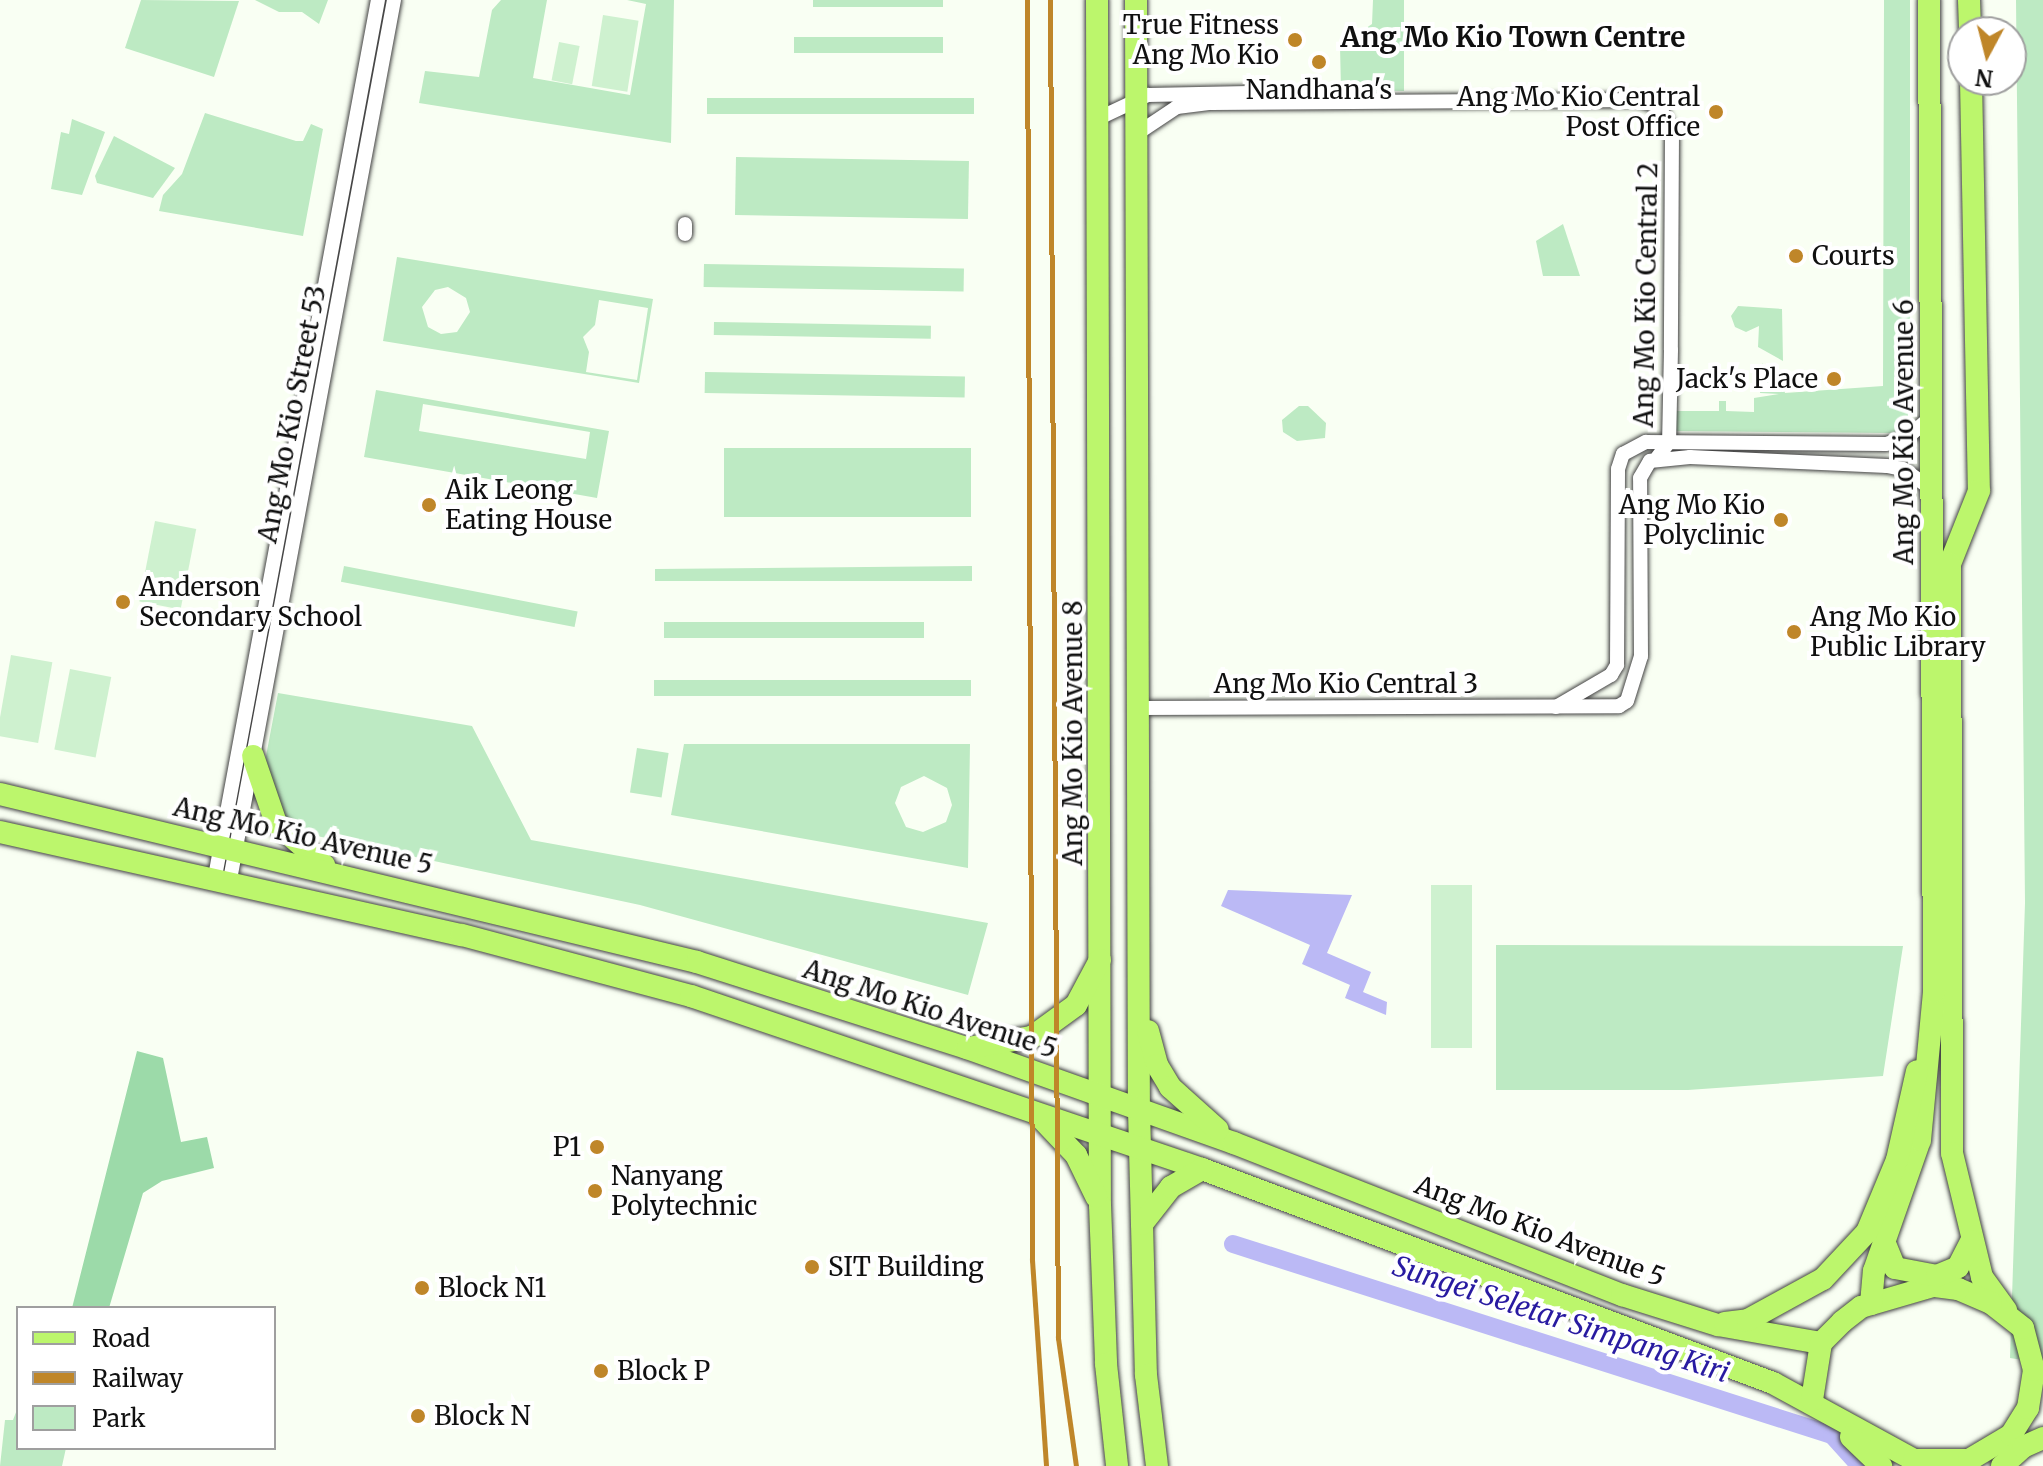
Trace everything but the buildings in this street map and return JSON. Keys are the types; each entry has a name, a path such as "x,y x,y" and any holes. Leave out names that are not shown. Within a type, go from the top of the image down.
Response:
{"main road":[{"name":"Ang Mo Kio Avenue 8","path":"1097,0 1100,1205 1105,1350 1117,1466"},
{"path":"1136,0 1139,1110 1146,1375 1157,1466"},
{"name":"Ang Mo Kio Avenue 6","path":"1871,1304 1874,1271 1920,1140 1934,992 1929,0"},
{"name":"Ang Mo Kio Avenue 6","path":"1971,96 1979,491 1950,564 1952,1153 1982,1277 2023,1328"},
{"path":"1098,316 1106,304 1121,301 1137,316"},
{"path":"253,756 276,823 335,872"},
{"name":"Ang Mo Kio Avenue 5","path":"0,794 335,872 697,962 967,1048 1234,1143 1622,1295 1718,1325 1821,1343"},
{"path":"0,832 462,935 691,996 1141,1147 1812,1400 1892,1452 1914,1460 1969,1460 2011,1435 2043,1427"},
{"path":"967,1048 1032,1037 1076,1005 1101,958"},
{"path":"1718,1325 1748,1320 1823,1279 1867,1232 1897,1160 1934,992"},
{"path":"1141,999 1157,1065 1170,1087 1234,1143"},
{"path":"1037,1114 1076,1155 1100,1205"},
{"path":"1142,1224 1171,1187 1202,1169"},
{"path":"1884,1241 1895,1268 1937,1276 1958,1267 1971,1241"},
{"path":"1812,1400 1821,1343 1842,1322 1871,1304 1933,1286 1958,1289 1991,1303 2023,1328 2043,1351"},
{"path":"1989,1466 2028,1408 2034,1380 2023,1328"},
{"path":"1812,1400 1881,1466"},
{"path":"2002,1466 2023,1447 2043,1438"}],"street":[{"name":"Ang Mo Kio Street 53","path":"221,883 378,0"},
{"name":"Ang Mo Kio Street 53","path":"228,847 253,756 394,0"},
{"name":"Ang Mo Kio Central 2","path":"1095,120 1135,99 1176,93 1288,93 1322,101"},
{"name":"Ang Mo Kio Central 2","path":"1135,135 1188,104 1639,100 1659,106 1672,133 1669,442 1657,458 1644,466 1640,478 1636,678"},
{"name":"Ang Mo Kio Central 2","path":"1553,709 1611,675 1620,655 1618,469 1623,454 1646,442 1886,444 1909,436 1932,416"},
{"name":"Ang Mo Kio Central 2","path":"1657,458 1887,466 1903,469 1932,489"},
{"name":"Ang Mo Kio Central 3","path":"1139,708 1553,709 1619,706 1636,678"}],"green space":[{"path":"141,0 239,1 214,77 125,48"},
{"path":"255,0 328,0 319,24 302,12 279,12"},
{"path":"501,0 547,0 533,78 630,95 646,4 627,0 674,0 671,143 419,103 425,71 479,77 492,10"},
{"path":"813,0 943,0 943,7 813,7"},
{"path":"1373,0 1404,0 1404,91 1341,90 1340,46 1372,24"},
{"path":"1884,0 1910,0 1910,416 1894,433 1674,431 1673,411 1719,411 1719,401 1726,401 1726,411 1754,412 1754,398 1779,394 1760,393 1762,363 1768,376 1781,377 1785,393 1883,386"},
{"path":"2016,0 2043,0 2043,1363 2010,1358 2025,903 2017,96 2027,96 2027,16 2016,16"},
{"path":"603,15 639,21 627,92 592,86"},
{"path":"794,37 943,37 943,53 794,53"},
{"path":"559,42 580,46 572,84 552,80"},
{"path":"707,98 974,98 974,114 707,114"},
{"path":"205,113 296,141 303,141 311,124 323,129 303,236 159,211 163,195 182,174"},
{"path":"72,119 105,132 82,195 51,189 61,132 69,134"},
{"path":"114,136 175,168 153,198 97,183 95,176"},
{"path":"736,157 969,161 968,219 735,215"},
{"path":"1563,224 1580,276 1543,276 1536,241"},
{"path":"397,257 653,299 639,383 383,341","holes":["448,287 466,298 470,312 457,332 441,334 428,327 422,307 435,290","599,300 648,308 637,380 586,372 589,352 583,337 595,325"]},
{"path":"704,264 964,269 964,292 704,287"},
{"path":"1738,306 1782,309 1783,361 1758,347 1759,326 1746,332 1735,327 1731,316"},
{"path":"714,322 931,326 931,339 714,335"},
{"path":"705,372 965,377 965,398 705,393"},
{"path":"376,390 609,431 597,498 364,457","holes":["423,404 590,432 586,459 419,431"]},
{"path":"1299,406 1308,406 1326,423 1325,438 1297,441 1283,432 1282,420"},
{"path":"724,448 971,448 971,517 724,517"},
{"path":"155,521 196,529 181,610 139,601"},
{"path":"344,566 578,611 575,627 341,582"},
{"path":"972,566 972,581 655,581 655,569"},
{"path":"664,622 924,622 924,638 664,638"},
{"path":"11,655 52,662 38,743 0,736 0,717"},
{"path":"70,669 111,677 96,758 54,749"},
{"path":"654,680 971,680 971,696 654,696"},
{"path":"278,693 472,726 531,840 988,923 968,995 640,905 289,830 269,794 266,756"},
{"path":"684,744 970,744 968,868 671,815","holes":["924,776 947,788 952,805 946,822 923,832 906,827 895,803 901,787"]},
{"path":"637,748 669,753 662,797 630,792"},
{"path":"1431,885 1472,885 1472,1048 1431,1048"},
{"path":"1496,945 1903,946 1883,1076 1688,1090 1496,1090"},
{"path":"137,1051 163,1058 181,1142 207,1137 214,1168 162,1181 143,1193 110,1306 73,1306"},
{"path":"16,1412 16,1450 66,1450 62,1466 0,1466 5,1420 13,1420"}],"water":[{"path":"1228,890 1352,895 1327,953 1371,972 1363,992 1387,1002 1386,1015 1345,998 1350,985 1302,964 1310,945 1221,906"}],"waterway":[{"name":"Sungei Seletar Simpang Kiri","path":"1233,1244 1832,1435 1860,1466"}],"railway":[{"path":"1027,0 1032,1260 1046,1466"},
{"path":"1050,0 1058,1338 1076,1466"}],"place":[{"name":"True Fitness Ang Mo Kio","path":"1295,40"},
{"name":"Nandhana's","path":"1319,62"},
{"name":"Ang Mo Kio Central Post Office","path":"1716,112"},
{"name":"Courts","path":"1796,256"},
{"name":"Jack's Place","path":"1834,379"},
{"name":"Aik Leong Eating House","path":"429,505"},
{"name":"Ang Mo Kio Polyclinic","path":"1781,520"},
{"name":"Anderson Secondary School","path":"123,602"},
{"name":"Ang Mo Kio Public Library","path":"1794,632"},
{"name":"P1","path":"597,1147"},
{"name":"Nanyang Polytechnic","path":"595,1191"},
{"name":"SIT Building","path":"812,1267"},
{"name":"Block N1","path":"422,1288"},
{"name":"Block P","path":"601,1371"},
{"name":"Block N","path":"418,1416"}],"district":[{"name":"Ang Mo Kio Town Centre","path":"1513,37"}]}
